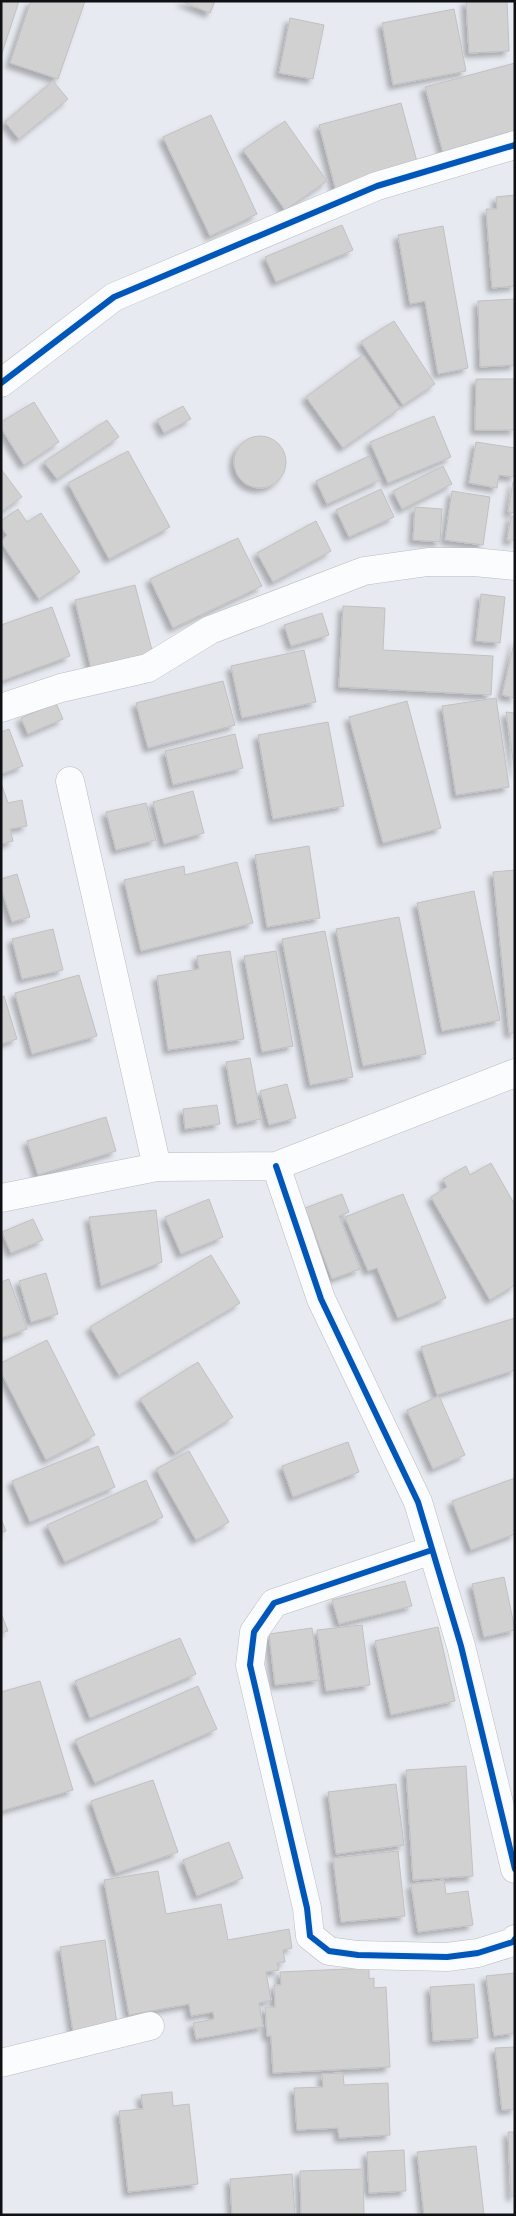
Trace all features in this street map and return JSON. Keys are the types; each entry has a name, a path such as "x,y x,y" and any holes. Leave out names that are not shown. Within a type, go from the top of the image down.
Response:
{"street":[{"path":"1,383 114,297 378,186 515,145"},
{"path":"1,708 61,688 148,668 210,630 364,571 428,562 474,562 515,566"},
{"path":"70,781 156,1167"},
{"path":"1,1198 156,1167 276,1166 515,1073"},
{"path":"276,1166 320,1299 418,1502 461,1646 515,1869"},
{"path":"432,1550 274,1603 254,1632 250,1665 307,1908 310,1936 329,1951 358,1955 428,1956 478,1953 513,1942 515,1939"},
{"path":"1,2063 150,2026"}],"building":[{"path":"1,1 19,1 1,56"},
{"path":"31,1 85,1 58,79 10,63"},
{"path":"181,1 215,1 210,13"},
{"path":"466,1 507,1 509,51 469,53"},
{"path":"454,9 466,71 393,85 382,23"},
{"path":"290,18 324,25 313,79 279,73"},
{"path":"515,63 515,137 444,156 425,87"},
{"path":"53,81 68,99 19,139 5,122"},
{"path":"401,103 419,169 336,191 319,125"},
{"path":"211,115 257,214 210,236 163,137"},
{"path":"285,121 327,181 285,210 243,150"},
{"path":"515,195 515,286 492,288 486,209 497,209 496,197"},
{"path":"342,225 353,250 276,282 265,257"},
{"path":"443,226 468,368 438,374 425,301 410,304 398,235"},
{"path":"515,299 515,365 480,367 478,301"},
{"path":"394,321 435,384 403,405 361,342"},
{"path":"363,355 400,408 343,448 306,397"},
{"path":"476,379 515,379 515,430 475,430"},
{"path":"34,402 59,442 24,465 1,428 1,422"},
{"path":"183,406 191,419 164,433 157,420"},
{"path":"434,416 451,457 388,483 370,442"},
{"path":"107,420 119,437 57,479 44,462"},
{"path":"260,436 270,438 278,444 284,452 286,462 284,472 278,480 270,486 260,488 250,486 242,480 236,472 234,462 236,452 242,444 250,438"},
{"path":"476,442 515,448 515,477 499,475 497,488 469,483"},
{"path":"128,451 170,527 109,559 68,483"},
{"path":"369,456 380,480 327,504 316,481"},
{"path":"443,466 452,484 402,509 393,491"},
{"path":"1,469 22,497 1,512"},
{"path":"513,482 515,482 515,513 508,512"},
{"path":"381,489 394,517 349,537 336,510"},
{"path":"452,491 490,497 483,545 445,540"},
{"path":"415,507 442,509 440,542 413,540"},
{"path":"18,509 27,522 41,513 80,572 39,599 1,542 7,535 1,527 1,521"},
{"path":"511,516 515,517 515,540 507,540"},
{"path":"316,521 331,551 273,582 257,553"},
{"path":"238,538 262,586 173,628 150,579"},
{"path":"135,585 153,654 91,668 75,600"},
{"path":"481,594 505,597 500,643 476,641"},
{"path":"343,606 385,608 383,650 493,656 491,695 339,687"},
{"path":"52,607 70,656 1,681 1,625"},
{"path":"322,613 329,635 291,646 284,625"},
{"path":"515,639 515,698 502,695"},
{"path":"304,650 316,702 242,718 231,666"},
{"path":"223,681 235,725 148,748 136,703"},
{"path":"496,698 509,787 456,795 442,706"},
{"path":"407,701 441,828 383,843 349,717"},
{"path":"56,703 63,719 28,734 21,718"},
{"path":"506,712 515,713 515,773"},
{"path":"328,722 344,806 273,819 258,735"},
{"path":"9,729 23,766 1,774 1,732"},
{"path":"235,734 243,768 173,785 165,751"},
{"path":"1,783 8,803 22,800 27,826 10,829 13,841 1,844"},
{"path":"193,791 204,833 164,844 153,802"},
{"path":"146,803 156,840 116,850 106,812"},
{"path":"309,846 320,918 267,927 255,855"},
{"path":"237,862 253,923 141,951 124,880 184,866 185,875"},
{"path":"515,870 515,1033 509,1033 493,872"},
{"path":"17,874 30,917 12,922 1,888 1,879"},
{"path":"474,891 500,1020 442,1031 417,903"},
{"path":"399,917 426,1054 363,1066 336,929"},
{"path":"53,929 63,970 22,979 12,939"},
{"path":"325,931 353,1077 310,1085 282,939"},
{"path":"230,951 244,1039 168,1050 157,976 199,969 197,956"},
{"path":"276,951 293,1046 262,1052 244,956"},
{"path":"79,975 97,1036 32,1054 15,993"},
{"path":"4,996 17,1039 1,1044 1,997"},
{"path":"250,1058 261,1119 237,1124 226,1062"},
{"path":"287,1084 296,1118 269,1125 260,1091"},
{"path":"217,1105 220,1124 185,1129 183,1109"},
{"path":"106,1117 116,1151 38,1175 27,1141"},
{"path":"491,1163 515,1205 515,1285 490,1300 431,1197 447,1187 443,1179 466,1166 470,1175"},
{"path":"342,1194 349,1212 339,1216 360,1269 332,1279 305,1208"},
{"path":"403,1194 446,1298 398,1318 377,1268 368,1271 345,1217"},
{"path":"209,1199 223,1237 181,1254 165,1217"},
{"path":"156,1210 162,1262 101,1286 89,1217"},
{"path":"33,1219 43,1240 11,1253 2,1232"},
{"path":"211,1255 240,1303 119,1375 90,1327"},
{"path":"46,1273 58,1314 31,1322 19,1281"},
{"path":"9,1279 27,1329 1,1338 1,1282"},
{"path":"515,1318 515,1370 437,1395 421,1347"},
{"path":"47,1340 95,1435 46,1460 1,1372 1,1363"},
{"path":"198,1362 233,1417 175,1453 140,1399"},
{"path":"439,1396 465,1455 433,1469 407,1410"},
{"path":"348,1442 359,1472 293,1497 282,1466"},
{"path":"98,1446 115,1487 30,1522 12,1481"},
{"path":"189,1451 229,1522 196,1540 156,1469"},
{"path":"515,1478 515,1534 471,1550 452,1501"},
{"path":"146,1480 163,1517 65,1562 47,1525"},
{"path":"1,1519 6,1531 1,1533"},
{"path":"504,1577 515,1630 484,1637 472,1584"},
{"path":"405,1581 412,1606 339,1624 332,1600"},
{"path":"1,1613 8,1631 1,1633"},
{"path":"362,1625 370,1685 326,1691 317,1630"},
{"path":"438,1627 455,1701 391,1715 375,1641"},
{"path":"312,1628 319,1680 275,1685 269,1634"},
{"path":"180,1638 196,1674 90,1718 75,1681"},
{"path":"40,1681 73,1790 1,1811 1,1692"},
{"path":"198,1686 217,1729 95,1783 75,1740"},
{"path":"466,1766 473,1876 413,1880 406,1770"},
{"path":"153,1780 178,1852 116,1873 91,1801"},
{"path":"396,1784 404,1845 336,1854 328,1792"},
{"path":"229,1842 243,1878 197,1896 183,1860"},
{"path":"398,1851 405,1916 341,1922 333,1858"},
{"path":"158,1871 166,1914 221,1904 228,1940 289,1929 292,1948 283,1950 285,1962 277,1963 279,1970 266,1972 271,2000 259,2003 263,2027 196,2039 193,2023 214,2019 213,2012 191,2016 189,2004 129,2015 104,1880"},
{"path":"444,1880 446,1894 468,1891 473,1925 418,1932 411,1884"},
{"path":"105,1940 117,2024 73,2031 60,1947"},
{"path":"369,1968 369,1979 374,1978 374,1988 386,1987 390,2067 273,2073 271,2036 267,2036 265,2007 275,2007 274,1985 281,1985 280,1972"},
{"path":"515,1973 515,2033 494,2036 486,1976"},
{"path":"474,1984 478,2038 433,2041 430,1987"},
{"path":"515,2047 515,2109 502,2110 495,2048"},
{"path":"343,2073 344,2085 388,2083 390,2135 339,2138 338,2128 297,2130 294,2088 323,2087 322,2074"},
{"path":"172,2092 173,2106 189,2104 198,2184 128,2192 119,2111 143,2109 141,2095"},
{"path":"508,2132 515,2132 515,2196 511,2196"},
{"path":"476,2146 484,2215 424,2215 417,2152"},
{"path":"404,2150 406,2191 369,2193 367,2152"},
{"path":"363,2169 364,2215 301,2215 300,2171"},
{"path":"292,2174 295,2215 232,2215 230,2179"}],"cycle path":[{"path":"1,383 114,297 377,186 515,145"},
{"path":"276,1166 321,1299 418,1502 461,1646 515,1869"},
{"path":"432,1550 274,1603 254,1632 250,1665 307,1908 310,1936 329,1951 358,1955 447,1957 478,1953 513,1942 515,1939"}]}
